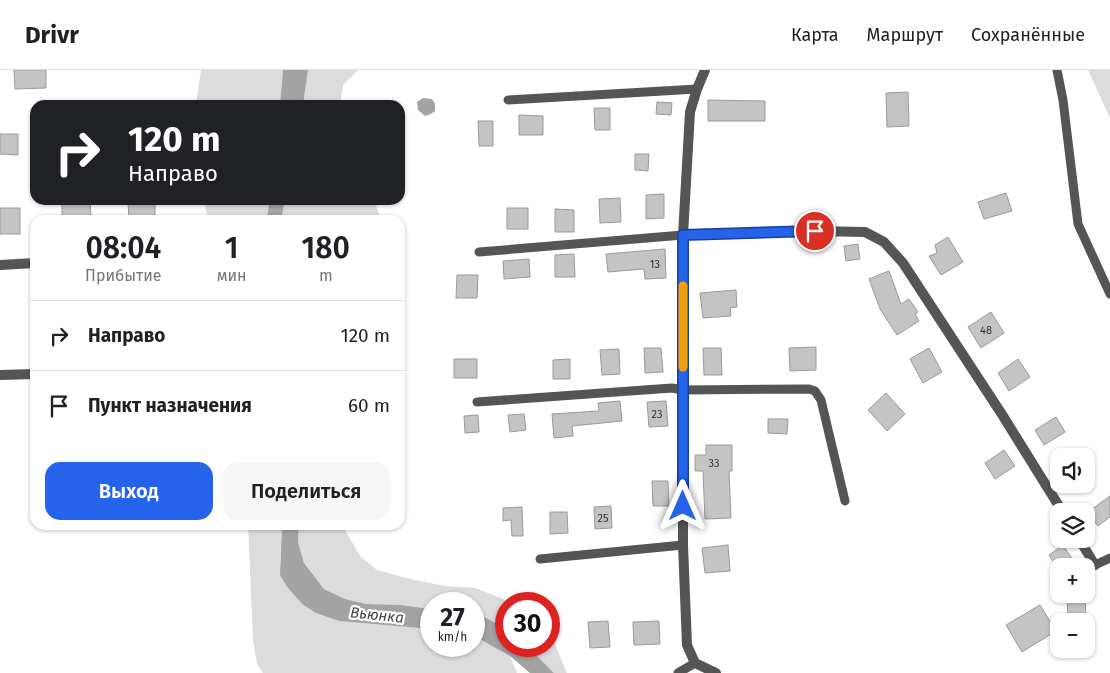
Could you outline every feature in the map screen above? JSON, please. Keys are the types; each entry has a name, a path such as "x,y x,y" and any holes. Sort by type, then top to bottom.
{"street":[{"path":"705,70 690,112 683,235 683,545 687,645 695,663 716,673"},
{"path":"683,235 815,231 865,232 884,242 903,263 1003,416 1057,503"},
{"path":"0,265 30,264"},
{"path":"0,375 30,374"}],"lane":[{"path":"1057,70 1063,100 1078,224 1110,294"},
{"path":"508,100 697,89"},
{"path":"480,252 683,235"},
{"path":"477,402 672,388 683,390 809,389 815,391 821,400 845,501"},
{"path":"540,559 683,545"},
{"path":"1095,565 1110,558"},
{"path":"678,673 695,663"}],"shaded area":[{"path":"201,70 283,70 280,100 197,100"},
{"path":"308,70 358,70 343,85 341,100 304,100"},
{"path":"1088,70 1110,70 1110,118"},
{"path":"204,205 269,205 267,215 208,215"},
{"path":"284,205 376,205 379,215 282,215"},
{"path":"248,530 282,530 280,564 288,588 302,604 316,613 339,621 420,628 420,657 485,657 485,642 495,648 495,657 510,657 517,673 263,673 257,664 253,640"},
{"path":"299,530 345,530 360,556 377,570 445,586 475,588 495,596 495,623 485,617 485,592 420,592 420,608 366,604 345,599 324,589 304,563 298,542"},
{"path":"560,656 567,673 554,673 538,657"}],"water":[{"path":"283,70 308,70 304,100 280,100"},
{"path":"423,98 432,99 435,104 435,111 425,116 418,110 417,102"},
{"path":"269,205 284,205 282,215 267,215"},
{"name":"Вьюнка","path":"282,530 299,530 298,542 304,563 324,589 345,599 366,604 420,608 420,628 339,621 316,613 302,604 280,575"},
{"path":"485,617 495,623 495,648 485,642"},
{"path":"511,657 538,657 554,673 530,673"}],"building":[{"path":"14,70 46,70 46,88 15,89"},
{"path":"908,92 909,126 887,127 886,93"},
{"path":"708,100 765,101 765,121 708,121"},
{"path":"657,102 672,103 671,115 656,114"},
{"path":"594,108 610,108 610,130 595,130"},
{"path":"519,115 543,116 543,135 519,135"},
{"path":"478,121 493,121 493,146 479,146"},
{"path":"0,134 18,134 18,155 0,154"},
{"path":"635,154 649,154 648,171 635,170"},
{"path":"1006,193 1012,211 984,219 978,202"},
{"path":"664,194 664,218 646,219 646,195"},
{"path":"620,198 621,222 600,223 599,199"},
{"path":"62,205 90,205 91,215 62,215"},
{"path":"128,205 155,205 155,215 129,215"},
{"path":"0,208 20,208 20,234 0,234"},
{"path":"507,208 528,208 528,229 507,229"},
{"path":"555,209 574,210 574,232 555,232"},
{"path":"948,237 963,262 941,275 929,256 937,253 935,245"},
{"path":"858,244 860,259 846,261 844,246"},
{"path":"665,249 666,278 645,279 644,269 608,272 606,254"},
{"path":"574,254 575,277 555,277 555,255"},
{"path":"529,259 530,277 504,279 503,261"},
{"path":"889,271 901,304 909,299 918,312 915,314 919,321 897,335 880,309 869,279"},
{"path":"457,275 478,275 477,298 456,298"},
{"path":"736,290 737,307 730,308 731,316 703,318 700,293"},
{"path":"991,312 1004,333 981,348 968,327"},
{"path":"816,347 816,370 790,371 789,348"},
{"path":"644,348 661,348 663,372 645,373"},
{"path":"703,348 721,348 722,375 704,375"},
{"path":"929,348 942,372 923,383 910,359"},
{"path":"619,349 620,374 602,375 600,350"},
{"path":"454,359 477,359 477,378 454,378"},
{"path":"570,359 570,379 553,379 553,360"},
{"path":"1018,359 1030,377 1009,391 998,373"},
{"path":"886,393 905,414 887,431 868,410"},
{"path":"620,401 622,421 572,426 573,436 554,438 552,414 599,411 598,403"},
{"path":"666,401 668,426 649,427 647,402"},
{"path":"524,414 526,430 510,432 508,415"},
{"path":"478,415 479,432 465,433 464,416"},
{"path":"1056,417 1065,432 1044,445 1035,430"},
{"path":"768,419 788,419 787,434 768,433"},
{"path":"706,445 732,445 732,471 729,471 731,518 705,519 703,471 695,471 695,455 706,455"},
{"path":"1004,450 1015,466 995,479 985,463"},
{"path":"652,481 668,481 669,506 653,506"},
{"path":"1110,496 1110,517 1098,526 1095,522 1095,507"},
{"path":"611,506 612,528 595,529 594,507"},
{"path":"522,507 523,536 512,536 511,520 503,521 503,508"},
{"path":"550,512 567,512 568,533 550,534"},
{"path":"728,545 730,571 705,573 702,548"},
{"path":"1059,548 1065,548 1072,558 1051,558 1049,555"},
{"path":"1067,603 1085,603 1086,613 1068,613"},
{"path":"1040,605 1050,621 1050,635 1022,652 1006,625"},
{"path":"608,621 610,647 590,648 588,622"},
{"path":"659,621 660,644 634,645 633,622"}],"slow traffic":[{"path":"683,286 683,367"}],"route":[{"path":"683,506 683,235 815,231"}]}
